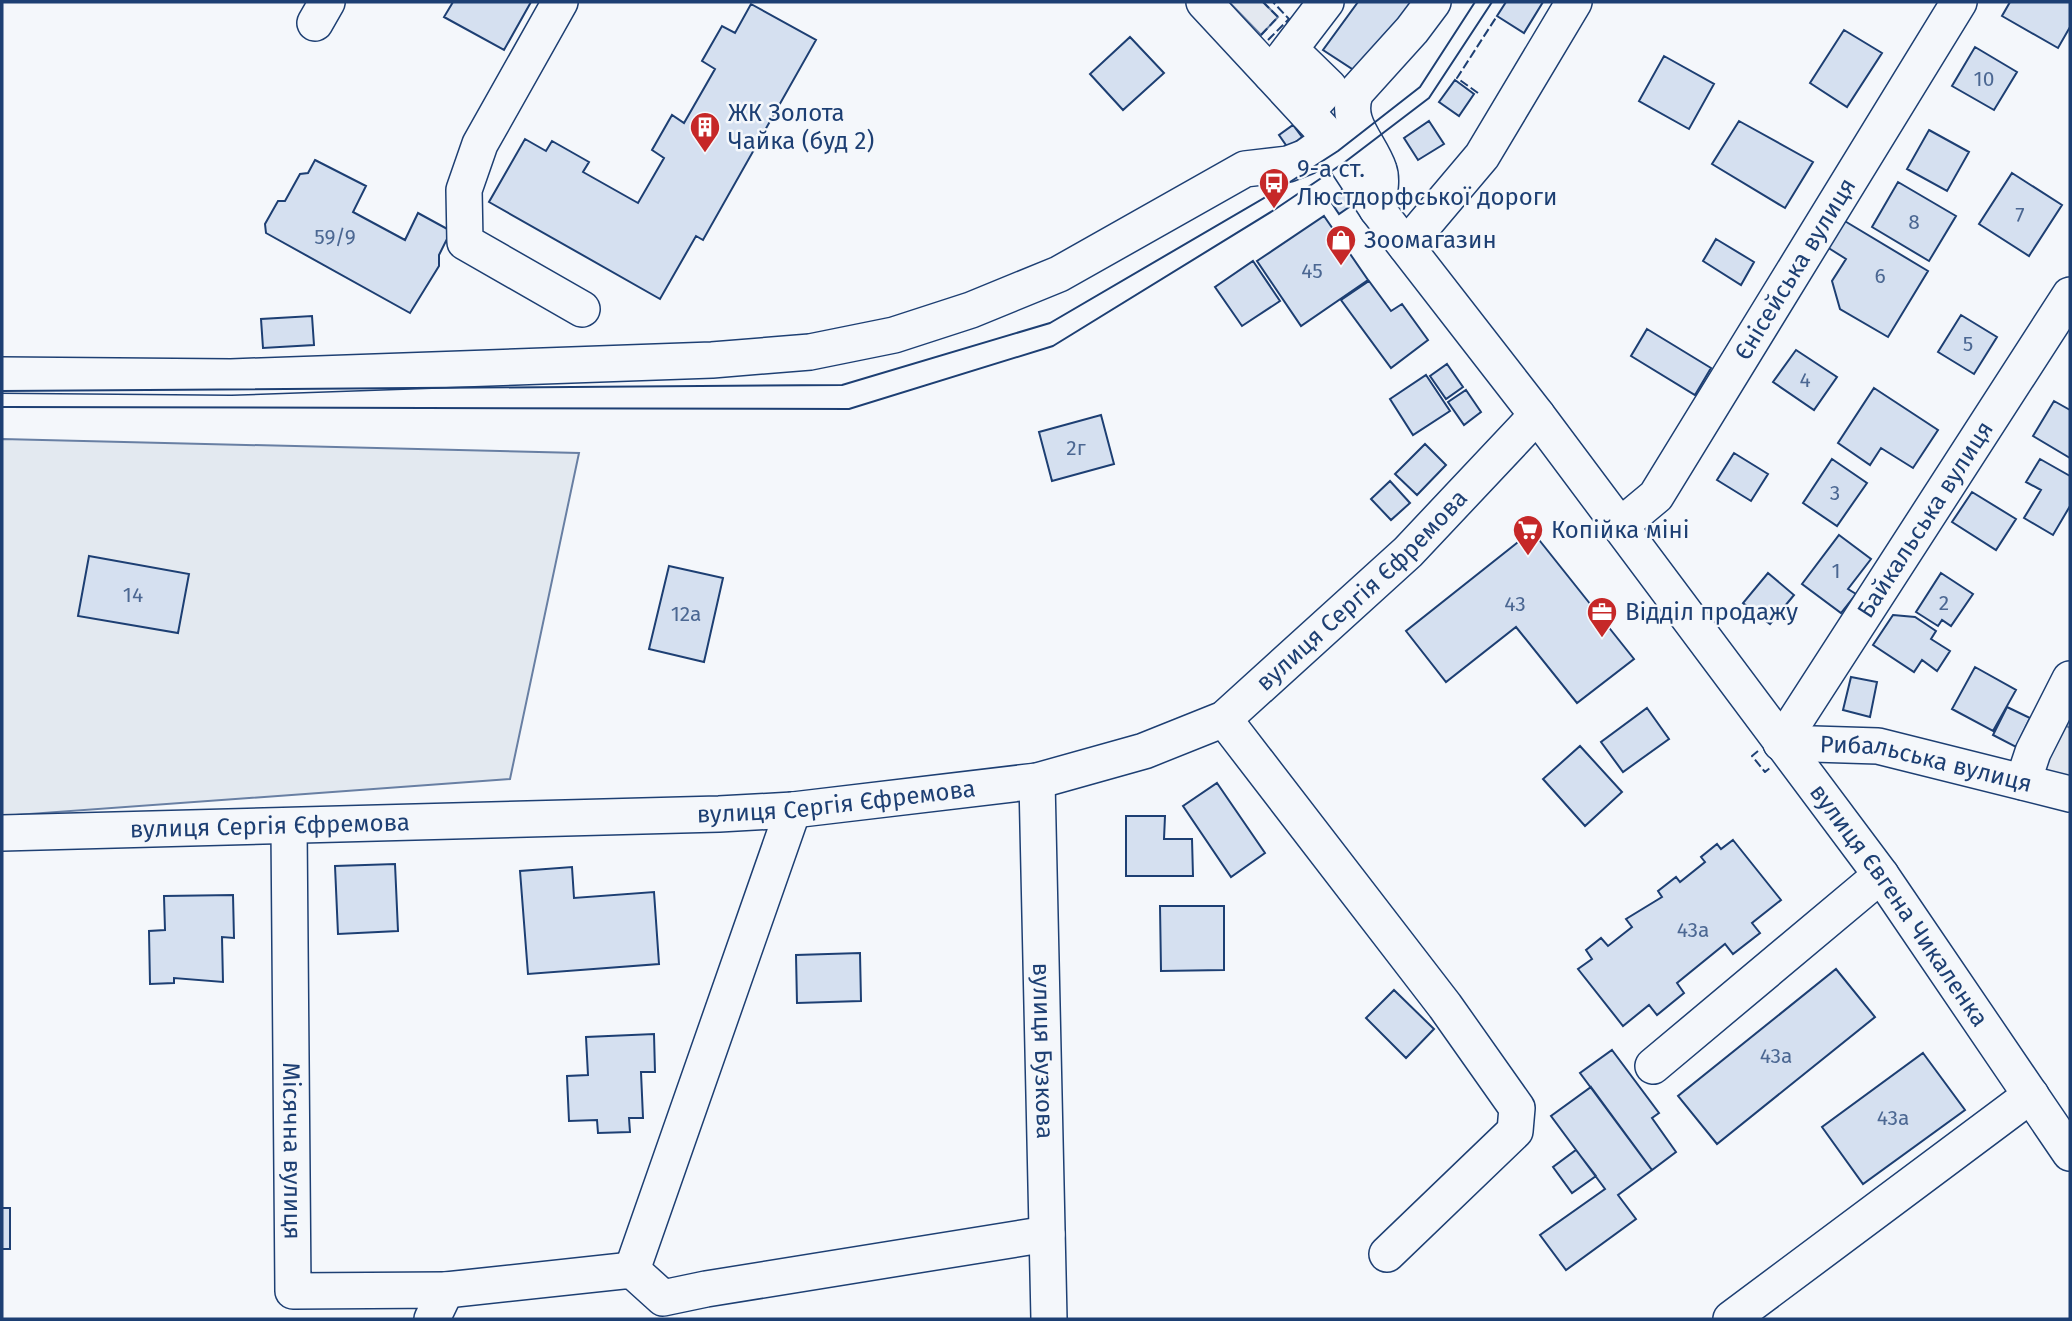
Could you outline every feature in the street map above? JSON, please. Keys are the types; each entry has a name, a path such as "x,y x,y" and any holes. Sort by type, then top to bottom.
{"street":[{"path":"560,2 480,144 464,190 465,242 582,309"},
{"name":"вулиця Євгена Чикаленка","path":"1204,2 1281,63 1306,112 1331,139 1377,209 1537,415 1881,875 2070,1153"},
{"path":"1281,63 1326,2"},
{"path":"1377,209 1380,173 1352,117 1351,103 1356,92 1412,30 1433,2"},
{"path":"1406,246 1482,156 1574,2"},
{"name":"Єнісейська вулиця","path":"1620,526 1656,496 1959,2"},
{"path":"2,375 245,376 712,360 810,352 894,335 984,305 1059,274 1245,169 1288,164 1306,157 1331,139"},
{"name":"Байкальська вулиця","path":"1782,743 2070,295"},
{"name":"вулиця Сергія Єфремова","path":"2,833 289,827 793,810 1037,781 1144,751 1224,719 1408,552 1537,415"},
{"path":"2023,782 2033,752 2070,679"},
{"path":"1224,719 1446,1006 1517,1108 1515,1130 1387,1254"},
{"name":"Рибальська вулиця","path":"1782,743 1878,746 2070,794"},
{"name":"вулиця Бузкова","path":"1037,781 1049,1319"},
{"path":"632,1270 793,810"},
{"name":"Місячна вулиця","path":"289,827 293,1290 439,1305"},
{"path":"1653,1066 1881,875"},
{"path":"1731,1319 2031,1095"},
{"path":"632,1270 663,1298 706,1304 1047,1234"},
{"path":"439,1305 632,1270"}],"shaded area":[{"path":"1229,2 1263,2 1278,17 1261,35"},
{"path":"2,439 579,453 510,779 2,816"},
{"path":"2061,723 2070,728 2070,779 2038,769"}],"building":[{"path":"453,2 531,2 504,50 444,17"},
{"path":"1358,2 1412,2 1363,76 1323,50"},
{"path":"1506,2 1543,2 1524,33 1497,16"},
{"path":"2010,2 2070,2 2070,27 2058,48 2002,16"},
{"name":"ЖК Золота Чайка (буд 2)","path":"751,4 816,40 703,240 696,236 660,299 489,202 525,139 546,151 552,141 589,162 583,172 638,203 664,158 652,150 672,115 684,123 715,69 702,61 722,26 735,33"},
{"path":"1844,30 1882,53 1847,107 1810,83"},
{"path":"1130,37 1164,73 1123,110 1090,74"},
{"path":"1975,47 2017,72 1994,110 1952,86"},
{"path":"1664,56 1714,84 1689,129 1639,101"},
{"path":"1455,80 1474,94 1459,116 1439,102"},
{"path":"1429,121 1444,144 1418,160 1404,138"},
{"path":"1739,121 1813,162 1785,208 1712,164"},
{"path":"1293,125 1302,137 1288,148 1279,135"},
{"path":"1929,130 1969,152 1947,191 1907,169"},
{"path":"315,160 366,186 353,212 405,240 418,213 451,231 439,255 439,266 410,313 266,233 265,224 278,201 285,201 300,174 308,173"},
{"path":"2012,173 2062,205 2029,256 1979,224"},
{"path":"1898,182 1956,216 1929,261 1872,227"},
{"path":"1345,188 1355,203 1339,214 1329,199"},
{"path":"1324,216 1368,280 1301,326 1257,261"},
{"path":"1843,220 1928,271 1888,337 1840,309 1832,281 1846,259 1827,247"},
{"path":"1716,239 1754,262 1741,285 1703,261"},
{"path":"1253,261 1280,301 1242,326 1215,287"},
{"path":"1369,281 1391,311 1402,304 1428,340 1391,368 1341,300"},
{"path":"1961,315 1997,337 1974,374 1938,352"},
{"path":"312,316 314,345 263,348 261,319"},
{"path":"1647,329 1711,368 1695,395 1631,356"},
{"path":"1796,350 1837,377 1814,410 1773,382"},
{"path":"1447,364 1463,387 1446,399 1430,376"},
{"path":"1426,375 1450,411 1413,435 1390,399"},
{"path":"1874,388 1938,430 1913,468 1881,448 1870,465 1838,443"},
{"path":"1466,390 1481,412 1464,425 1448,402"},
{"path":"2054,401 2070,410 2070,458 2033,436"},
{"path":"1101,415 1114,464 1052,481 1039,432"},
{"path":"1425,444 1446,465 1417,495 1395,474"},
{"path":"1734,453 1768,474 1751,501 1717,480"},
{"path":"1832,459 1867,483 1837,526 1803,503"},
{"path":"2040,459 2070,476 2070,506 2053,535 2024,518 2041,490 2026,482"},
{"path":"1390,481 1410,503 1391,520 1371,499"},
{"path":"1972,492 2016,519 1996,550 1952,522"},
{"path":"1532,531 1634,659 1577,703 1516,627 1446,682 1406,631"},
{"path":"1839,535 1871,559 1848,589 1856,594 1841,613 1802,584"},
{"path":"89,556 189,574 178,633 78,616"},
{"path":"669,566 723,578 704,662 649,649"},
{"path":"1768,573 1794,595 1770,624 1743,603"},
{"path":"1941,573 1973,594 1951,626 1942,620 1938,626 1916,612"},
{"path":"1893,615 1915,617 1936,631 1931,639 1950,651 1937,671 1922,660 1914,672 1873,645"},
{"path":"1975,667 2016,690 1993,731 1952,709"},
{"path":"1851,677 1877,682 1870,717 1843,710"},
{"path":"2007,707 2030,718 2016,747 1993,735"},
{"path":"1647,708 1669,739 1623,772 1601,742"},
{"path":"1580,746 1622,792 1585,826 1543,779"},
{"path":"1217,783 1265,853 1231,877 1183,806"},
{"path":"1126,816 1165,816 1164,839 1192,839 1193,876 1126,876"},
{"path":"1733,840 1781,900 1752,923 1760,933 1733,954 1725,944 1677,983 1684,993 1657,1015 1649,1005 1623,1026 1578,969 1592,959 1586,950 1601,938 1608,946 1632,927 1626,919 1662,897 1658,891 1676,877 1680,882 1705,862 1701,857 1717,844 1721,849"},
{"path":"395,864 398,931 338,934 335,866"},
{"path":"572,867 574,898 654,892 659,964 528,974 520,871"},
{"path":"233,895 234,938 222,937 223,982 174,978 174,983 150,984 149,931 165,930 164,896"},
{"path":"1160,906 1224,906 1224,970 1161,971"},
{"path":"860,953 861,1001 797,1003 796,955"},
{"path":"1836,969 1875,1017 1717,1144 1678,1096"},
{"path":"1394,990 1434,1029 1406,1058 1366,1018"},
{"path":"654,1034 655,1072 641,1072 643,1118 629,1118 630,1132 598,1133 597,1120 569,1121 567,1076 588,1075 586,1037"},
{"path":"1612,1050 1659,1113 1652,1118 1676,1152 1652,1170 1580,1073"},
{"path":"1923,1053 1965,1110 1863,1184 1822,1127"},
{"path":"1591,1087 1652,1170 1618,1195 1636,1219 1566,1270 1540,1235 1605,1189 1551,1116"},
{"path":"1576,1150 1596,1176 1572,1193 1553,1167"},
{"path":"2,1208 10,1208 10,1249 2,1249"}],"tram line":[{"path":"2,391 842,385 1050,323 1276,191 1338,151 1420,87 1475,2"},
{"path":"2,407 849,409 1053,346 1274,210 1345,162 1429,98 1492,2"}],"fence":[{"path":"1261,35 1278,17 1263,2"},
{"path":"1268,40 1289,19 1273,2"},
{"path":"1478,93 1457,78 1497,16"},
{"path":"1758,751 1752,756 1765,772 1771,767"}],"place":[{"name":"ЖК Золота Чайка (буд 2)","path":"705,154"},
{"name":"9-а ст. Люстдорфської дороги","path":"1274,210"},
{"name":"Зоомагазин","path":"1341,267"},
{"name":"Копійка міні","path":"1528,557"},
{"name":"Відділ продажу","path":"1602,639"}]}
